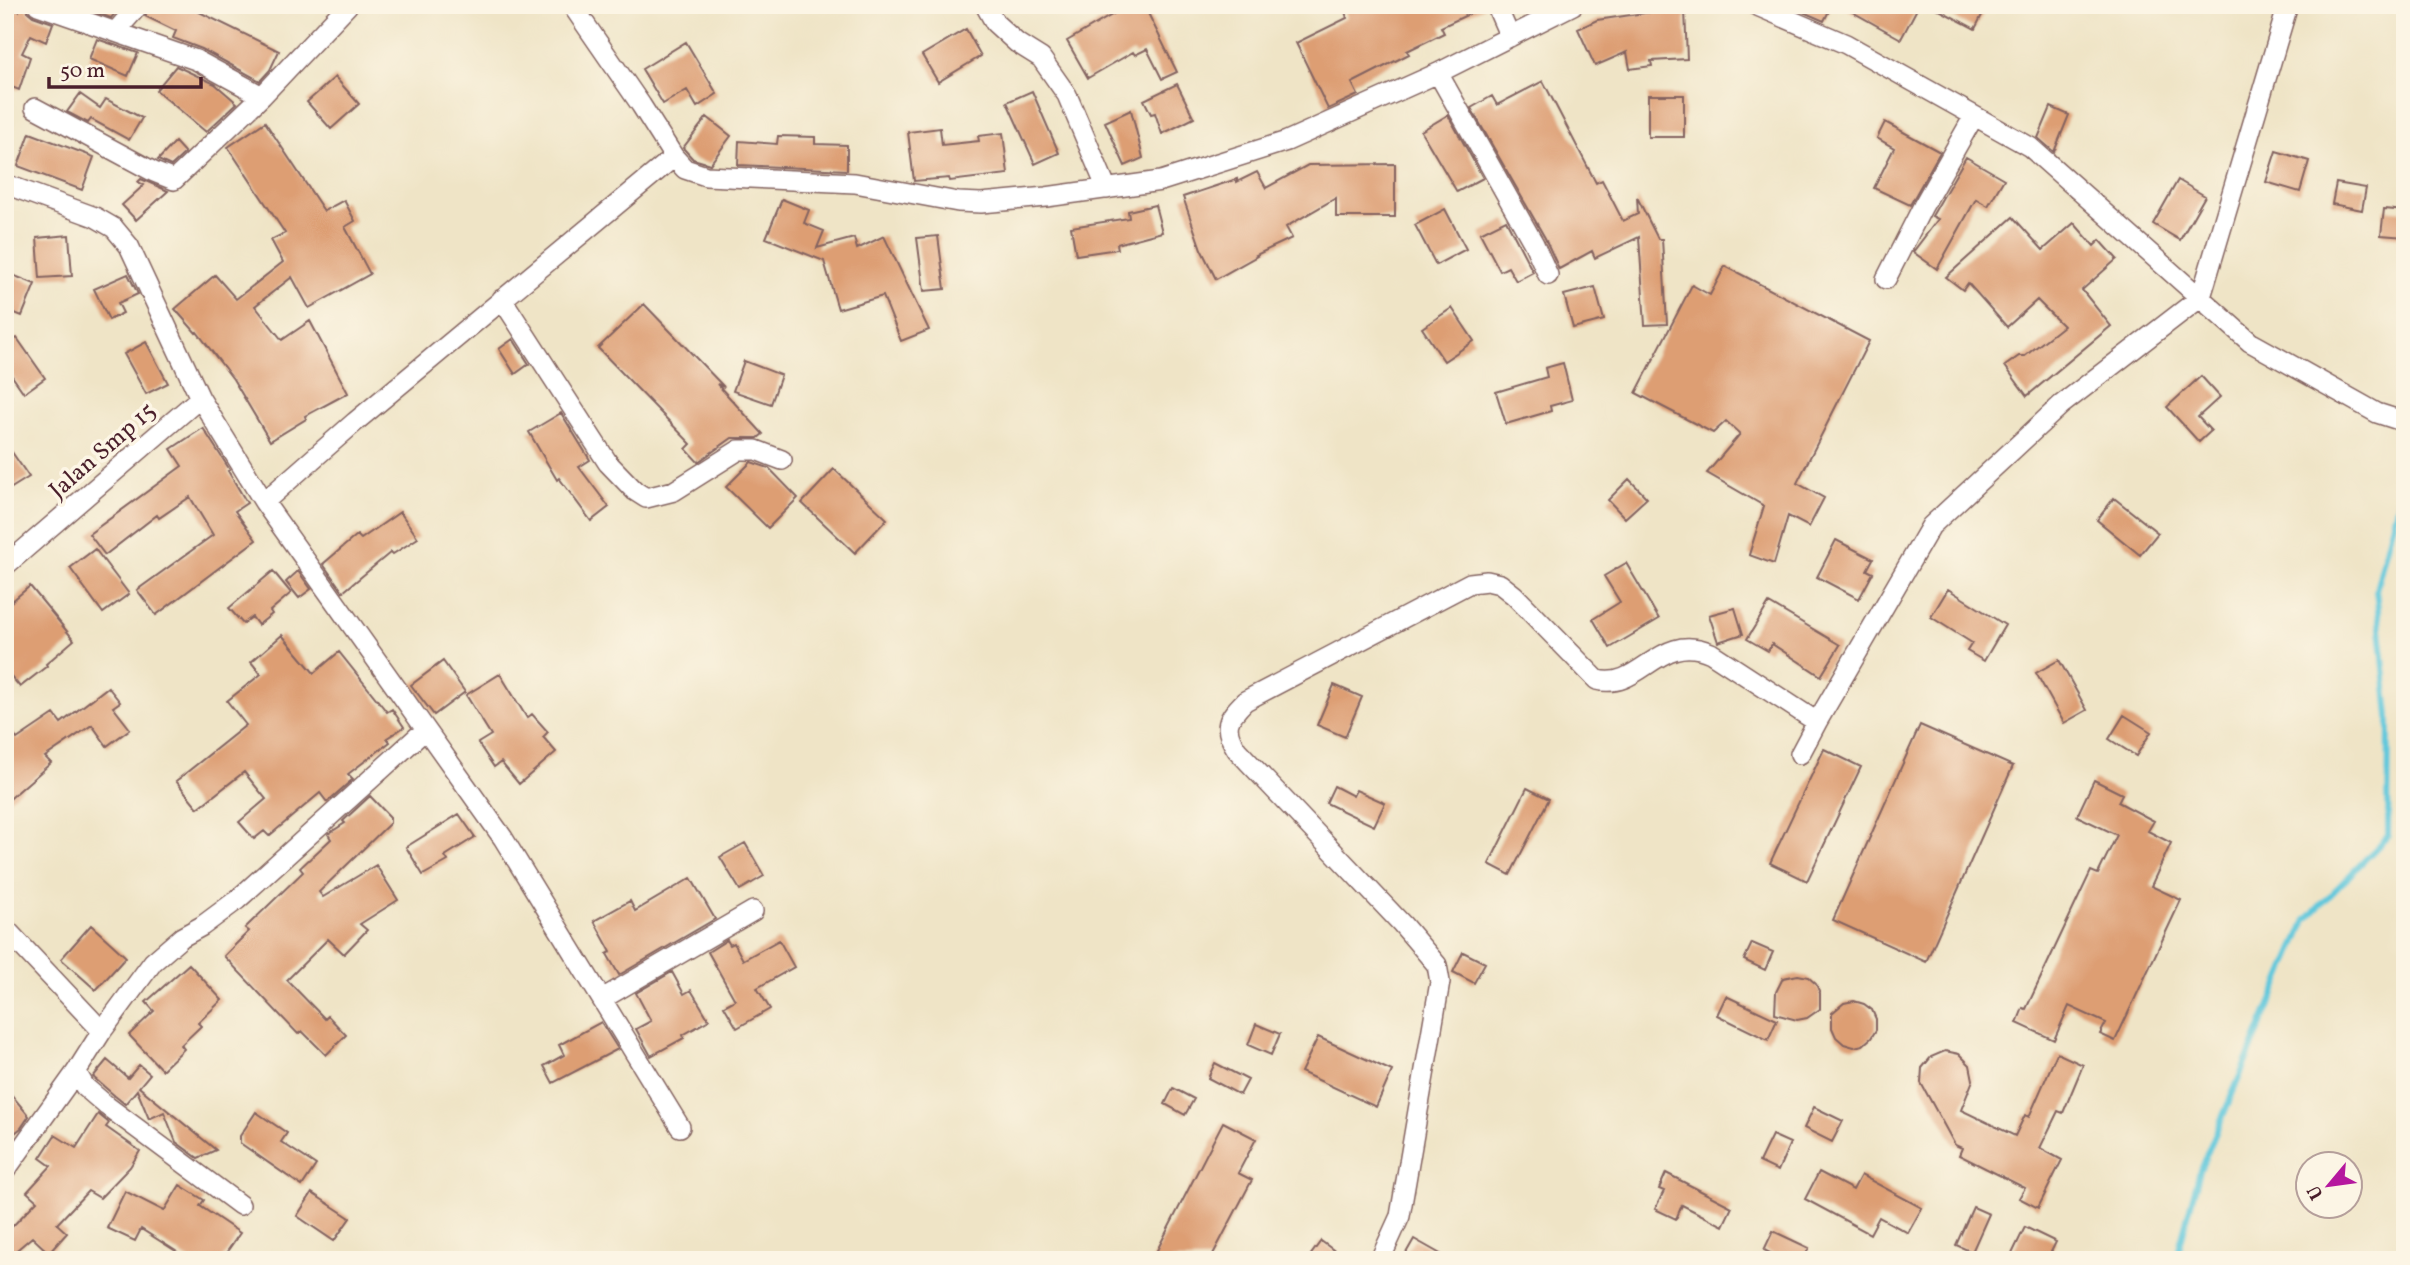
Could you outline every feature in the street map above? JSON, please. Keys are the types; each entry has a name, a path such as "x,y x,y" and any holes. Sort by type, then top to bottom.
{"street":[{"path":"38,5 196,60 262,96"},
{"path":"117,31 139,5"},
{"path":"36,108 154,172 174,180 262,96 348,5"},
{"path":"572,5 674,157 685,169 706,176 855,183 958,202 1010,202 1161,181 1287,141 1438,73 1573,5"},
{"path":"985,5 995,23 1009,37 1041,58 1067,95 1107,189"},
{"path":"1496,5 1510,37"},
{"path":"1755,5 1846,44 2030,148 2250,342 2377,413 2405,422"},
{"path":"1800,754 1931,526 2061,405 2201,297 2288,5"},
{"path":"1438,73 1527,232 1548,275"},
{"path":"1886,279 1923,206 1974,116"},
{"path":"264,502 355,422 674,157"},
{"path":"5,184 95,217 114,228 129,246 200,398 264,502 503,838 681,1127"},
{"path":"502,299 608,463 635,491 646,498 674,491 739,450 756,450 782,460"},
{"name":"Jalan Smp 15","path":"5,566 200,398"},
{"path":"1380,1260 1400,1216 1440,982 1437,965 1402,924 1237,750 1230,738 1228,726 1232,714 1245,701 1432,601 1471,583 1487,581 1500,584 1514,596 1597,680 1620,680 1663,654 1682,646 1697,647 1711,653 1816,722"},
{"path":"5,1171 153,962 182,937 237,900 425,730"},
{"path":"601,999 753,911"},
{"path":"5,928 102,1031"},
{"path":"76,1072 85,1087 107,1107 240,1205"}],"building":[{"path":"21,5 26,5 33,16 53,23 46,42 31,35 22,53 30,57 19,90 7,85 5,88 5,6 19,11"},
{"path":"76,5 122,5 111,18"},
{"path":"151,5 185,5 279,51 270,70 260,81 202,49 173,38 176,31 145,16"},
{"path":"1111,5 1144,5 1177,72 1162,79 1147,49 1135,55 1133,52 1088,78 1067,41 1115,13"},
{"path":"1343,5 1484,7 1441,27 1444,33 1352,83 1358,95 1328,109 1296,43 1347,18"},
{"path":"1787,5 1832,5 1824,21"},
{"path":"1840,5 1919,5 1901,39"},
{"path":"1930,5 1987,5 1975,29"},
{"path":"1685,10 1687,59 1651,61 1652,66 1630,69 1627,52 1595,66 1578,29 1597,20"},
{"path":"966,29 981,56 938,82 922,55"},
{"path":"97,39 138,53 128,76 89,59"},
{"path":"686,42 717,94 697,107 687,90 663,104 642,69"},
{"path":"176,66 215,84 237,103 206,132 156,90"},
{"path":"335,77 359,104 331,129 307,102"},
{"path":"1543,81 1596,183 1602,180 1623,221 1638,214 1637,197 1658,239 1662,239 1667,324 1645,325 1639,237 1595,258 1592,251 1559,269 1545,238 1471,108 1492,96 1497,105"},
{"path":"1177,84 1194,118 1162,134 1155,113 1151,114 1144,100"},
{"path":"1032,91 1059,153 1035,164 1007,102"},
{"path":"80,94 100,108 106,99 142,118 129,140 91,119 88,123 67,112"},
{"path":"1648,95 1684,95 1684,137 1648,137"},
{"path":"2051,107 2069,115 2054,152 2038,138"},
{"path":"1131,110 1143,158 1125,166 1105,122"},
{"path":"1448,115 1483,178 1457,192 1421,131"},
{"path":"707,117 731,136 710,164 693,159 683,148"},
{"path":"265,122 324,211 344,200 355,221 345,227 370,274 309,308 292,277 255,306 282,340 310,321 348,393 305,416 306,419 270,441 233,379 197,332 175,309 215,275 236,299 283,262 271,240 285,233 228,147"},
{"path":"1885,122 1940,152 1910,205 1874,188 1894,148 1877,138"},
{"path":"940,128 942,145 979,141 978,136 1003,133 1008,174 950,181 949,178 914,181 908,132"},
{"path":"30,133 94,157 82,190 18,166"},
{"path":"778,136 815,137 815,144 847,145 847,170 738,165 739,141 777,144"},
{"path":"175,142 185,153 171,166 158,160"},
{"path":"2276,151 2309,161 2300,192 2266,182"},
{"path":"1966,157 2004,179 1988,206 1976,199 1937,269 1913,252 1938,219 1932,216"},
{"path":"1395,164 1395,217 1336,217 1336,198 1286,227 1292,238 1256,255 1216,279 1201,249 1183,197 1237,179 1237,182 1257,172 1266,188 1308,165"},
{"path":"141,179 168,191 136,220 122,205 144,185 138,182"},
{"path":"2178,180 2205,196 2180,240 2153,224"},
{"path":"2336,183 2366,188 2362,210 2332,204"},
{"path":"782,199 809,210 804,223 824,231 817,248 854,238 857,249 884,236 929,330 901,341 883,296 838,309 824,261 766,238"},
{"path":"1155,205 1162,232 1117,244 1118,249 1076,255 1071,227 1129,218 1128,211"},
{"path":"1445,209 1466,249 1436,265 1415,225"},
{"path":"2384,209 2405,211 2405,237 2381,235"},
{"path":"2013,217 2043,250 2074,223 2094,246 2100,240 2117,259 2082,290 2111,326 2027,396 2005,366 2019,356 2025,356 2063,326 2037,300 2007,327 1968,283 1963,290 1946,277"},
{"path":"1506,220 1533,272 1516,281 1508,267 1500,271 1480,233"},
{"path":"69,235 72,276 40,278 37,238"},
{"path":"938,236 945,289 924,291 917,238"},
{"path":"1725,266 1869,341 1797,483 1824,498 1809,527 1788,516 1774,564 1749,555 1764,506 1707,473 1740,434 1726,421 1713,433 1636,393 1692,285 1710,295"},
{"path":"5,272 35,284 22,316 5,309"},
{"path":"128,274 138,294 118,303 123,313 109,320 94,289"},
{"path":"1595,287 1604,320 1573,328 1564,295"},
{"path":"644,304 724,387 717,384 763,434 758,438 732,438 698,462 686,449 691,444 598,348"},
{"path":"1452,308 1474,341 1444,361 1422,328"},
{"path":"17,338 45,378 24,393 5,366 5,346"},
{"path":"513,339 529,364 515,374 499,349"},
{"path":"146,342 168,383 146,394 124,354"},
{"path":"744,361 781,375 771,404 733,391"},
{"path":"1563,363 1572,400 1550,406 1551,411 1506,424 1496,392 1547,377 1545,368"},
{"path":"2201,376 2220,397 2198,417 2211,431 2199,442 2167,407"},
{"path":"561,413 590,460 579,467 609,507 591,521 559,478 557,480 529,432"},
{"path":"203,428 247,503 235,511 256,540 156,615 137,590 213,535 190,497 159,518 157,515 105,555 89,534 182,466 171,449"},
{"path":"5,442 29,477 5,492"},
{"path":"751,462 769,468 798,498 768,528 726,487"},
{"path":"834,469 887,519 855,553 802,503"},
{"path":"1629,479 1647,498 1625,518 1608,500"},
{"path":"2114,498 2158,533 2140,555 2097,520"},
{"path":"400,512 418,538 393,554 391,552 343,592 323,564 357,535 361,539"},
{"path":"1836,540 1873,559 1867,570 1873,573 1859,599 1817,577"},
{"path":"95,549 129,594 103,613 70,568"},
{"path":"1626,563 1659,619 1610,648 1593,619 1620,602 1604,576"},
{"path":"273,571 291,593 258,625 252,617 243,624 229,608"},
{"path":"298,571 311,589 299,598 286,582"},
{"path":"30,586 74,640 20,687 5,669 5,607"},
{"path":"1948,589 2005,625 1984,661 1967,651 1972,643 1931,617"},
{"path":"1769,603 1840,645 1821,676 1772,644 1768,651 1747,639"},
{"path":"1735,608 1743,634 1718,642 1709,615"},
{"path":"282,635 314,673 339,652 387,712 392,709 404,727 387,738 390,742 348,774 353,779 327,802 320,793 269,836 264,831 254,839 239,822 266,799 244,772 198,808 176,781 246,725 227,701 261,674 251,662"},
{"path":"2059,660 2087,710 2064,723 2036,673"},
{"path":"443,661 465,692 434,715 411,685"},
{"path":"500,674 527,718 532,714 548,732 543,737 556,752 519,784 501,762 494,767 478,743 491,735 466,695"},
{"path":"1334,685 1362,697 1345,737 1317,725"},
{"path":"108,687 120,702 113,707 130,729 107,746 92,725 45,757 51,763 5,803 5,725 17,739 54,714 61,723"},
{"path":"2124,715 2151,732 2136,756 2109,739"},
{"path":"1920,725 2013,766 1926,962 1833,920"},
{"path":"1824,749 1861,767 1807,881 1770,863"},
{"path":"2094,780 2122,794 2118,802 2154,821 2148,831 2171,843 2151,886 2181,900 2115,1041 2100,1034 2106,1023 2069,1006 2054,1040 2017,1023 2091,871 2098,874 2117,835 2077,816"},
{"path":"1334,786 1353,796 1356,790 1385,803 1374,826 1326,803"},
{"path":"1527,788 1549,799 1510,875 1489,864"},
{"path":"370,796 390,817 390,823 319,892 323,897 376,865 398,900 360,924 367,930 344,954 328,939 287,980 325,1019 328,1016 346,1035 326,1055 302,1031 298,1034 224,956 249,931 245,928 303,872 300,868 331,839 328,834 345,823 343,821"},
{"path":"459,814 475,837 445,856 448,861 423,875 406,847"},
{"path":"745,843 764,876 740,890 720,857"},
{"path":"691,878 715,919 619,975 607,954 611,952 594,921 630,901 635,911"},
{"path":"91,925 126,957 96,990 61,959"},
{"path":"727,940 730,945 734,943 743,960 779,940 794,967 757,988 770,1009 737,1028 724,1006 735,1000 708,952"},
{"path":"1752,943 1773,952 1765,970 1744,960"},
{"path":"1463,952 1485,963 1474,983 1453,972"},
{"path":"189,964 222,1000 198,1023 201,1026 181,1045 184,1049 162,1070 129,1035 154,1011 146,1002"},
{"path":"672,972 684,994 691,990 709,1020 683,1035 684,1038 651,1056 636,1029 651,1021 636,993"},
{"path":"1798,975 1808,977 1816,984 1820,993 1820,1009 1807,1018 1797,1020 1775,1014 1776,992 1783,978"},
{"path":"1726,996 1777,1020 1768,1040 1717,1015"},
{"path":"1854,1001 1872,1010 1876,1019 1876,1030 1863,1045 1854,1047 1844,1044 1836,1037 1832,1028 1832,1013 1844,1003"},
{"path":"601,1022 618,1049 553,1083 544,1066 564,1055 559,1045"},
{"path":"1256,1024 1280,1034 1271,1055 1248,1045"},
{"path":"1318,1037 1392,1071 1376,1107 1301,1072"},
{"path":"1945,1051 1959,1054 1970,1065 1973,1080 1961,1110 2015,1136 2025,1115 2029,1117 2057,1053 2083,1065 2063,1113 2058,1111 2040,1148 2062,1160 2038,1208 2019,1198 2025,1188 1959,1155 1962,1148 1955,1145 1921,1083 1922,1068 1931,1057"},
{"path":"107,1060 128,1078 139,1065 150,1074 139,1087 216,1150 198,1158 176,1142 164,1112 149,1119 137,1090 125,1104 115,1096 93,1077"},
{"path":"1215,1063 1248,1080 1240,1095 1208,1078"},
{"path":"5,1087 29,1116 21,1128 5,1141"},
{"path":"1173,1088 1194,1099 1185,1115 1165,1104"},
{"path":"1814,1107 1843,1121 1832,1142 1804,1128"},
{"path":"256,1112 287,1133 281,1142 316,1165 302,1186 240,1143 240,1136"},
{"path":"98,1114 109,1123 106,1127 140,1151 130,1167 100,1198 88,1191 57,1224 67,1233 49,1253 32,1237 5,1260 5,1234 37,1201 27,1192 51,1166 40,1158 55,1135 76,1148"},
{"path":"1223,1122 1256,1139 1238,1173 1252,1180 1210,1260 1152,1260"},
{"path":"1772,1135 1790,1143 1778,1171 1759,1162"},
{"path":"1819,1172 1853,1190 1861,1175 1922,1208 1908,1233 1879,1217 1870,1234 1805,1199"},
{"path":"1666,1173 1732,1207 1723,1226 1682,1205 1676,1219 1655,1209 1664,1191 1659,1189"},
{"path":"180,1185 204,1200 200,1206 240,1233 221,1260 190,1260 141,1229 135,1241 107,1228 125,1191 164,1211"},
{"path":"312,1193 350,1218 334,1241 297,1216"},
{"path":"1973,1207 1989,1214 1972,1252 1956,1245"},
{"path":"2025,1227 2056,1242 2047,1260 2009,1260"},
{"path":"1773,1231 1809,1248 1803,1260 1784,1260 1764,1250"},
{"path":"1414,1239 1451,1260 1402,1260"},
{"path":"1321,1241 1347,1260 1307,1260"}],"waterway":[{"path":"2176,1260 2200,1170 2306,920 2388,836 2389,716 2376,590 2405,475"}]}
